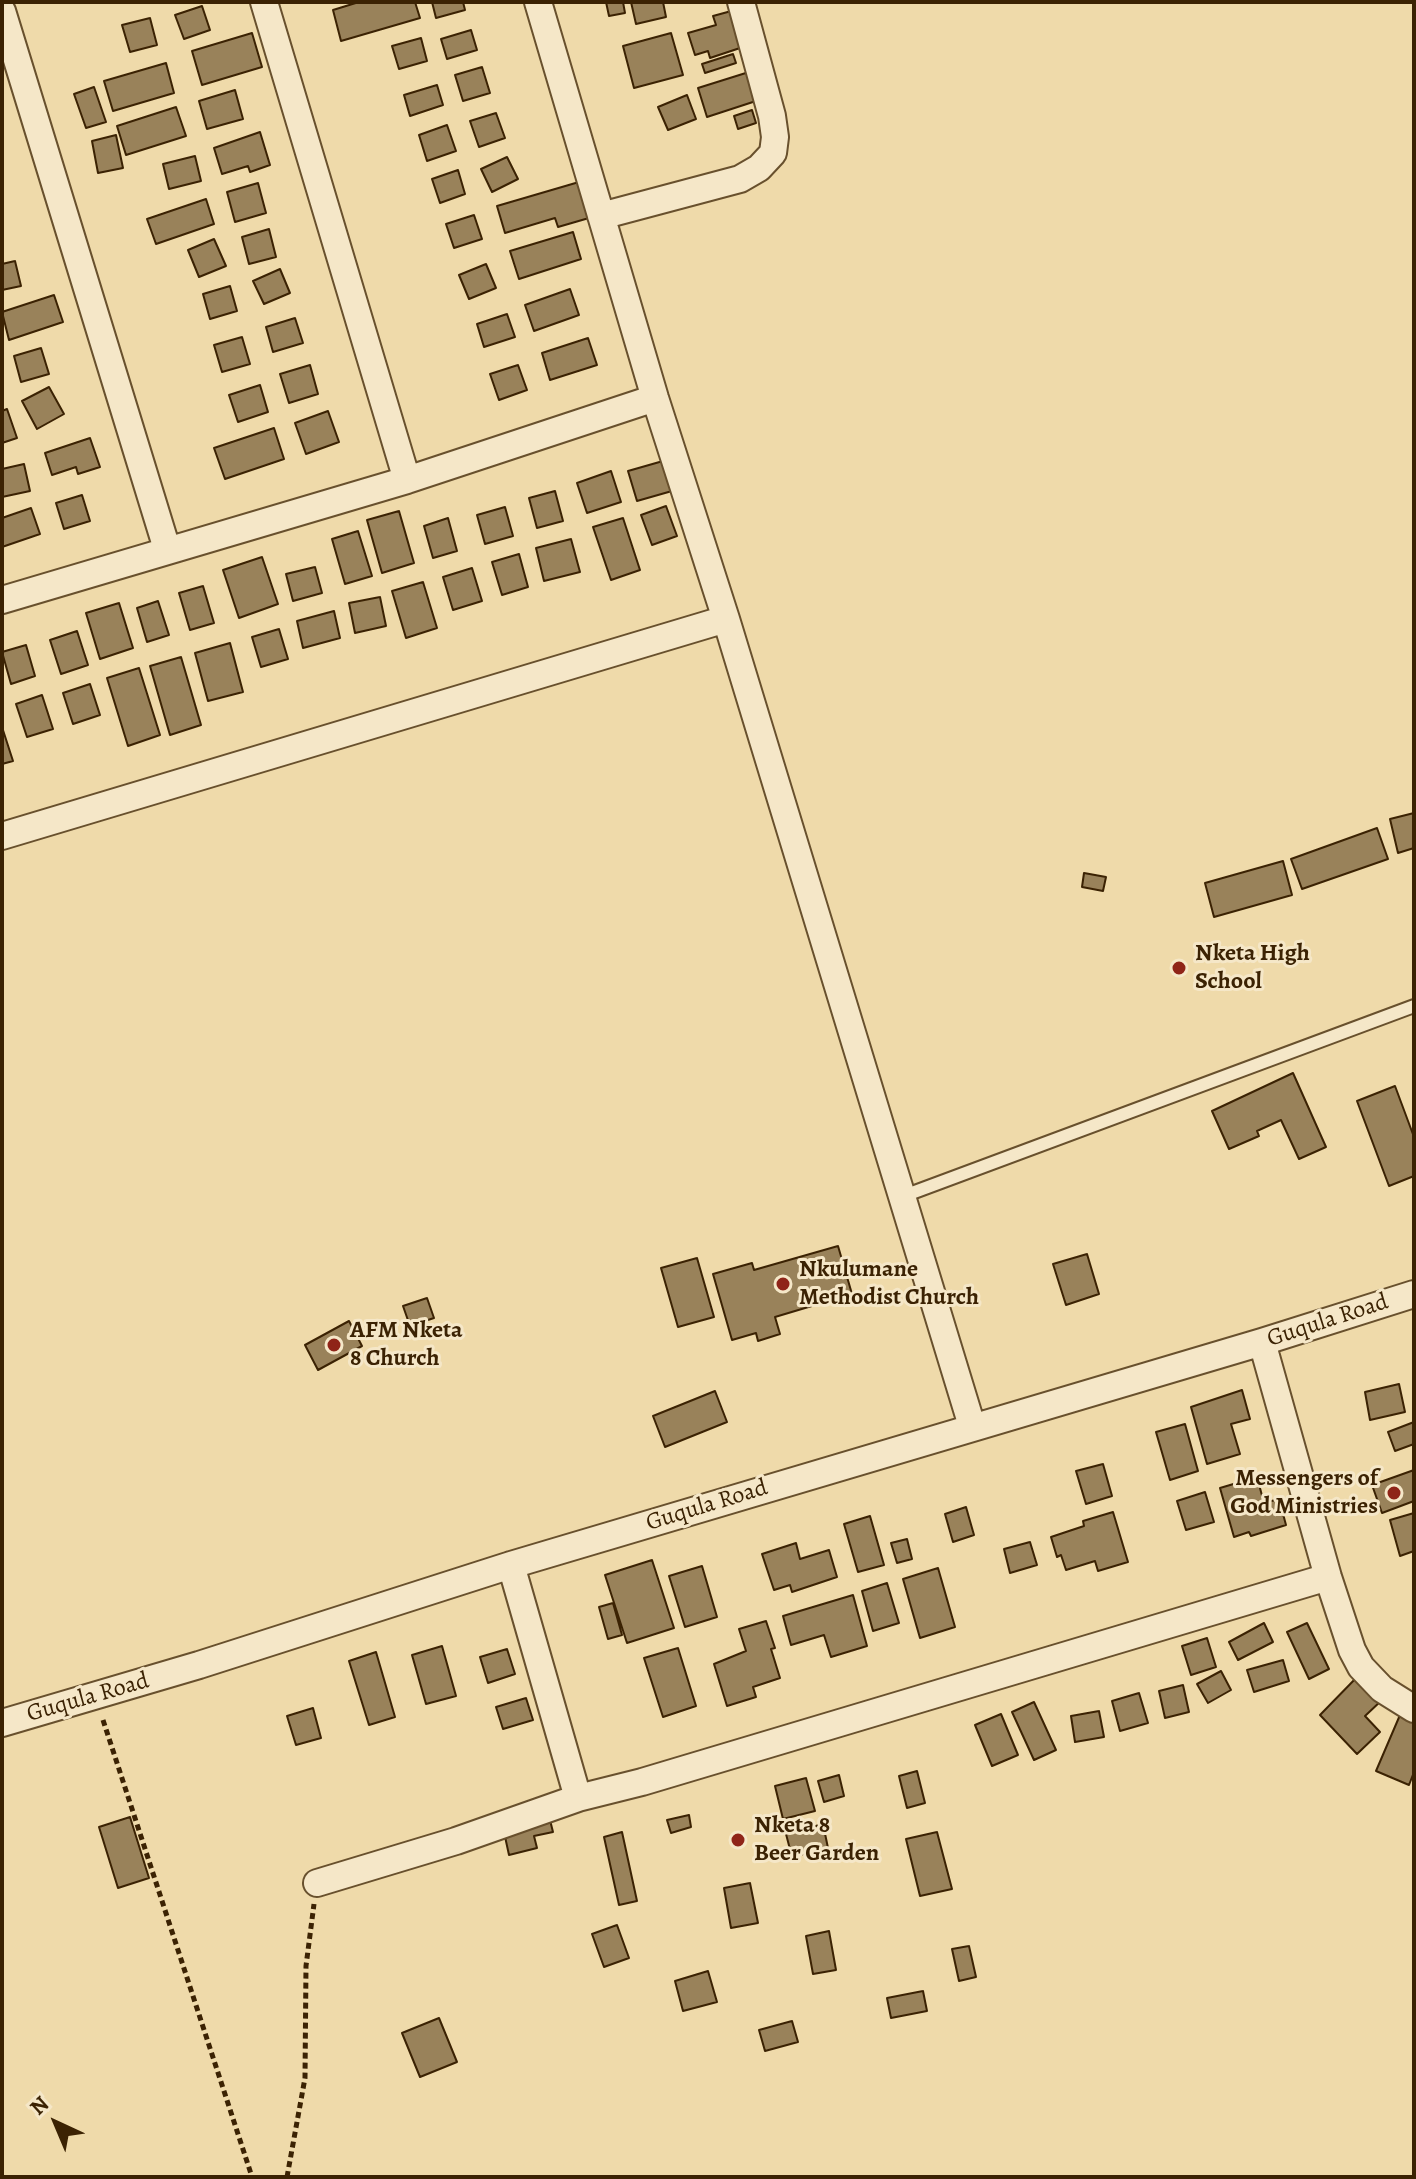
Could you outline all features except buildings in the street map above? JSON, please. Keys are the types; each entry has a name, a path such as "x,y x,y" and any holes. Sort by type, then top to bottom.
{"street":[{"path":"264,2 407,480"},
{"path":"538,2 655,398 726,619 972,1426"},
{"path":"601,216 740,179 759,168 773,153 775,137 772,116 741,2"},
{"path":"2,11 167,549"},
{"path":"2,600 407,480 655,398"},
{"path":"2,836 726,619"},
{"name":"Guqula Road","path":"2,1723 199,1665 511,1565 1414,1294"},
{"path":"1262,1342 1328,1577 1352,1650 1361,1667 1382,1689 1414,1709"},
{"path":"511,1565 578,1798"},
{"path":"317,1883 456,1841 578,1798 642,1782 1328,1577"}],"lane":[{"path":"901,1197 1414,1006"}],"path":[{"path":"95,1696 252,2177"},
{"path":"287,2177 305,2078 306,1966 317,1883"}],"place":[{"name":"Nketa High School","path":"1179,968"},
{"name":"Nkulumane Methodist Church","path":"783,1284"},
{"name":"AFM Nketa 8 Church","path":"334,1345"},
{"name":"Messengers of God Ministries","path":"1394,1493"},
{"name":"Nketa 8 Beer Garden","path":"738,1840"}]}
